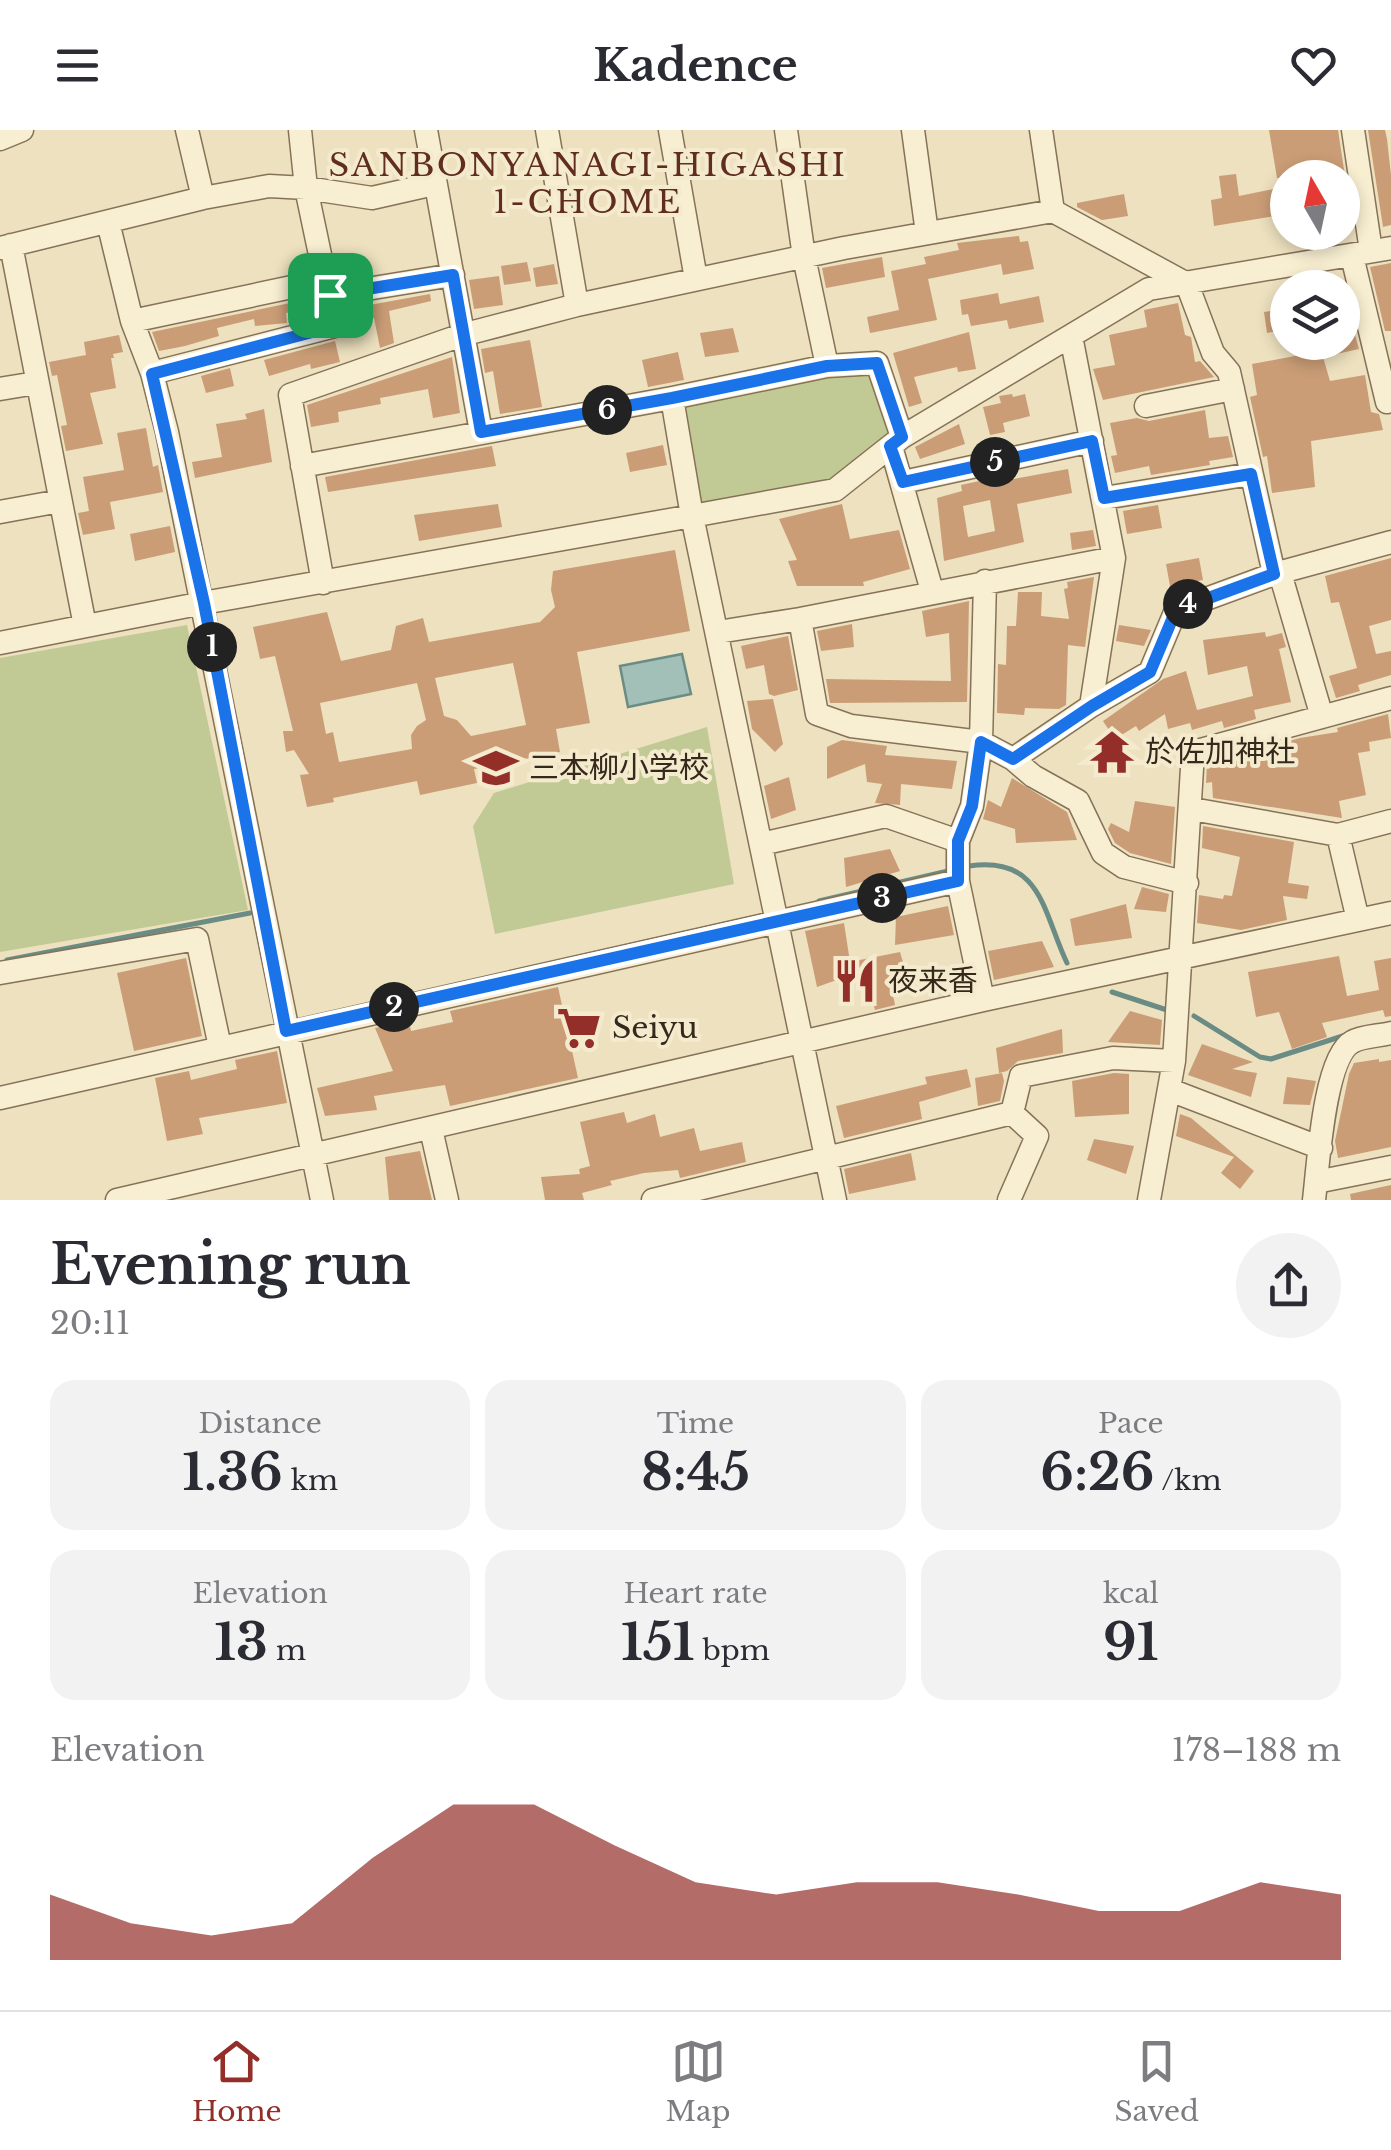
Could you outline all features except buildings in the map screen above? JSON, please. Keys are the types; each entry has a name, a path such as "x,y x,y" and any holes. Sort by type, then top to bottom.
{"street":[{"path":"0,139 22,130"},
{"path":"186,130 203,198"},
{"path":"152,374 335,326 306,188 300,130"},
{"path":"426,130 481,432"},
{"path":"548,130 577,305"},
{"path":"670,130 696,279"},
{"path":"786,130 804,257 827,366"},
{"path":"912,130 926,233"},
{"path":"1041,130 1053,211"},
{"path":"1353,130 1387,402 1391,401"},
{"path":"85,626 5,246 203,198 270,186 372,198 434,184"},
{"path":"323,583 290,394 462,335 577,305 804,257 1053,211 1187,284 1213,353 1229,372 1277,573 1322,717"},
{"path":"108,222 132,321 152,374 204,603 322,1200"},
{"path":"0,644 204,603 835,490 896,442 1149,289 1371,252"},
{"path":"132,321 327,288 453,275"},
{"path":"1071,336 1114,558 1092,706"},
{"path":"302,466 827,366 877,363 932,591"},
{"path":"0,389 36,383"},
{"path":"1146,406 1233,389"},
{"path":"672,398 692,516 835,1200"},
{"path":"903,482 1092,441"},
{"path":"1104,498 1251,474"},
{"path":"0,512 60,501"},
{"path":"1013,759 1150,672 1176,610 1277,573 1391,542"},
{"path":"718,632 1114,558"},
{"path":"982,1000 958,881 958,841 972,806 981,742 985,581"},
{"path":"800,619 817,714 852,726 981,742 1078,801 1103,853 1124,868 1187,883"},
{"path":"1150,1200 1174,1061 1193,752 1391,698"},
{"path":"1192,809 1338,835 1391,821"},
{"path":"762,844 886,816 958,841"},
{"path":"1338,835 1358,920"},
{"path":"0,1098 958,881"},
{"path":"117,1200 982,1000 1391,913"},
{"path":"0,972 197,940 220,1048"},
{"path":"1391,1033 1352,1042 1338,1056 1315,1191 1391,1166"},
{"path":"1012,1113 1021,1076 1112,1058 1174,1061"},
{"path":"1170,1090 1321,1148"},
{"path":"653,1200 1012,1113"},
{"path":"1009,1200 1037,1136 1012,1113"},
{"path":"432,1129 447,1200"}],"green space":[{"path":"872,374 894,432 833,483 700,507 683,406 830,375"},
{"path":"187,625 248,910 0,952 0,658"},
{"path":"707,727 734,884 495,934 473,826 494,793"}],"water":[{"path":"682,654 691,694 628,707 620,666"}],"waterway":[{"path":"969,866 1012,869 1026,879 1045,907 1067,963"},
{"path":"819,901 948,871"},
{"path":"7,960 250,913"},
{"path":"1112,992 1170,1011"},
{"path":"1194,1016 1260,1057 1271,1059 1349,1034"}],"place":[{"name":"於佐加神社","path":"1112,752"},
{"name":"三本柳小学校","path":"496,768"},
{"name":"夜来香","path":"855,981"},
{"name":"Seiyu","path":"579,1028"}],"district":[{"name":"SANBONYANAGI-HIGASHI 1-CHOME","path":"588,184"}],"route":[{"path":"453,275 481,432 827,366 877,363 902,437 890,446 903,482 1092,441 1104,498 1251,474 1274,574 1176,610 1150,672 1013,759 981,742 972,806 958,841 958,881 286,1031 204,603 152,374 335,326 330,295 453,275"}]}
